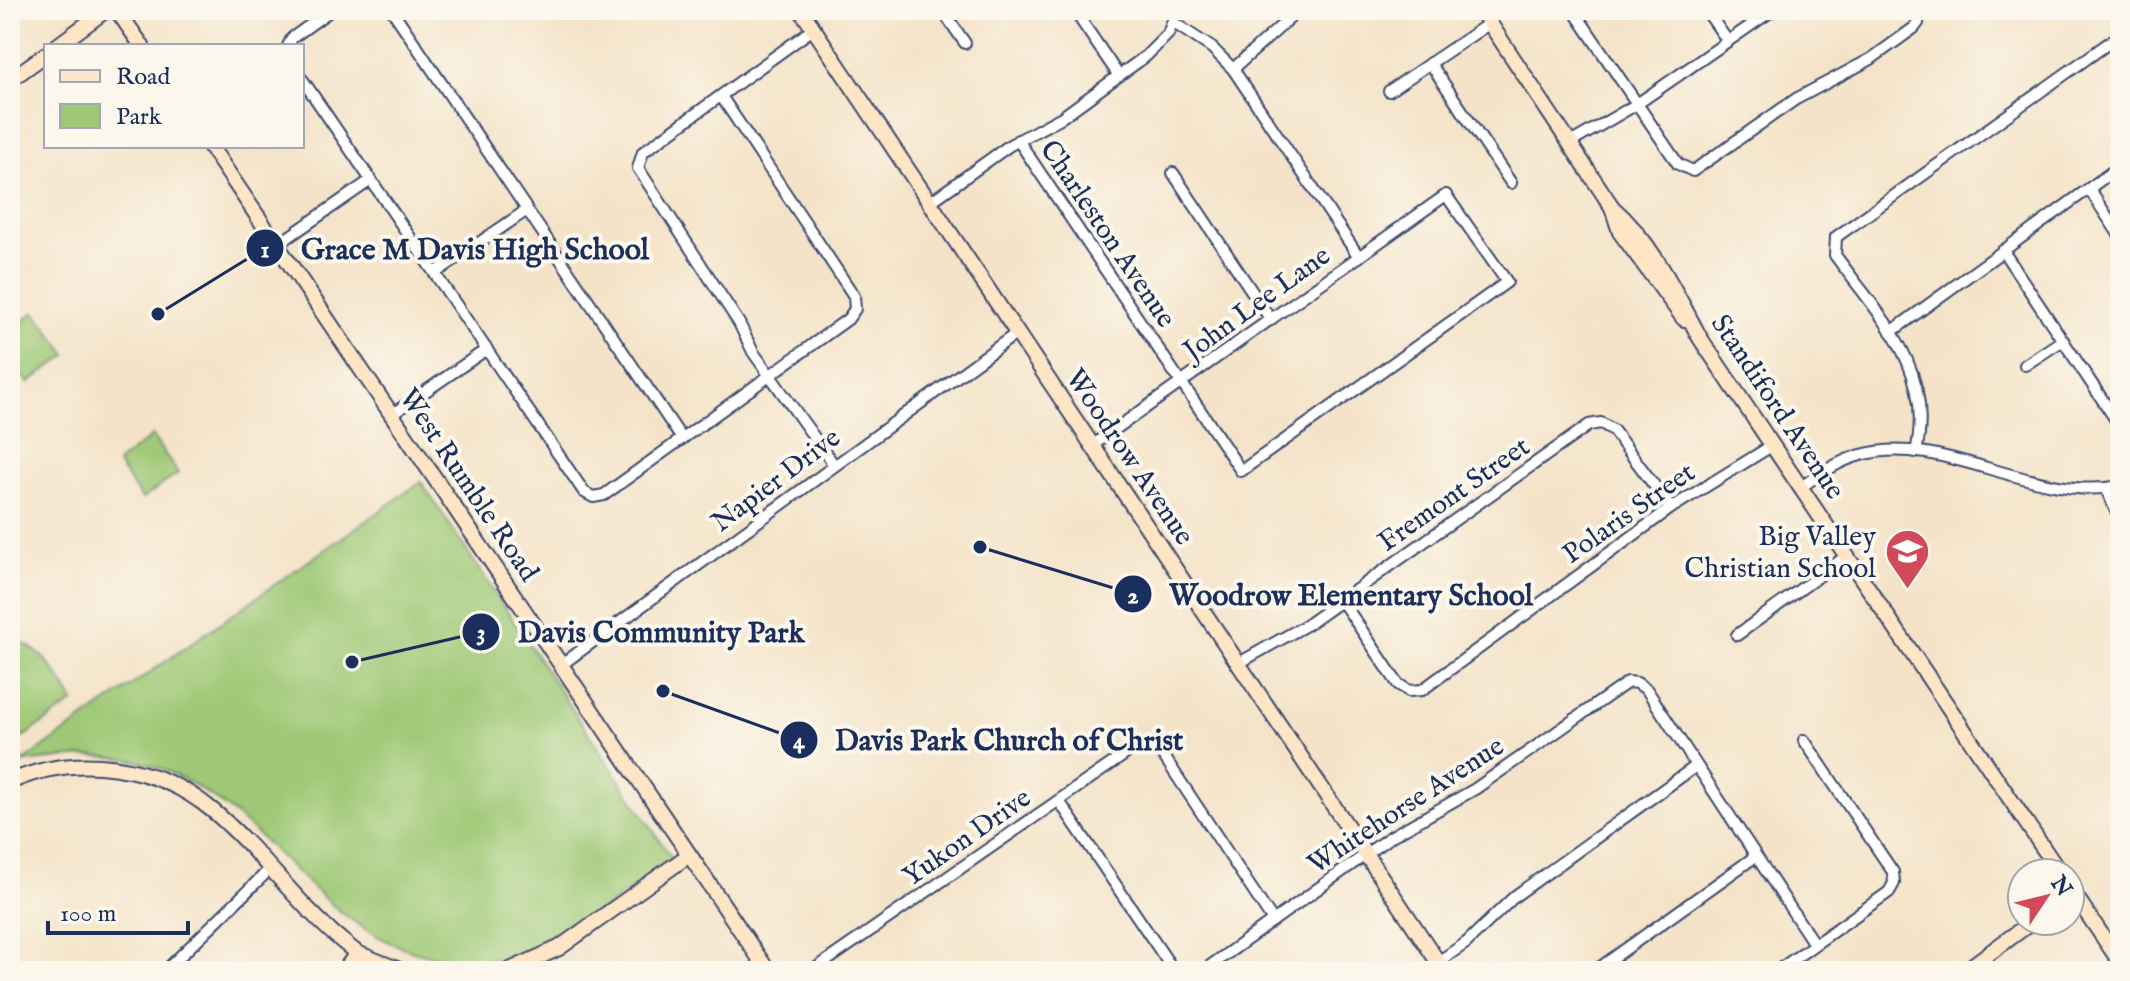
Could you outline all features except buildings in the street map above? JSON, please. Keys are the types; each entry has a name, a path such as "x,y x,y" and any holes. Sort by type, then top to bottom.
{"street":[{"path":"60,44 106,10"},
{"path":"117,10 141,44"},
{"path":"289,44 292,38 331,10"},
{"path":"392,10 682,439"},
{"name":"Woodrow Avenue","path":"801,10 1441,967"},
{"path":"942,10 965,43"},
{"path":"1074,10 1119,76"},
{"path":"929,203 1018,140 1046,127 1119,76 1157,46 1174,23 1177,10"},
{"path":"1233,69 1290,18 1290,10"},
{"path":"1706,10 1727,40"},
{"path":"1570,143 1637,104 1773,10"},
{"path":"1576,14 1678,164 1689,171 1699,170 1806,93 1871,59 1914,28 1920,14"},
{"path":"1389,91 1430,63 1485,16"},
{"name":"Standiford Avenue","path":"1485,16 1612,207 1631,224 1663,271 1700,338 2049,857"},
{"path":"1174,23 1212,48 1233,69 1359,257"},
{"path":"813,29 643,152 638,162 640,174 739,323 770,376 834,465"},
{"path":"1916,452 1920,397 1911,365 1835,255 1833,243 1838,234 1850,225 2118,40"},
{"path":"10,80 44,55"},
{"path":"1430,63 1511,183"},
{"path":"304,82 584,492 593,497 604,495 770,376 848,319 856,306 854,296 721,96"},
{"name":"Charleston Avenue","path":"1018,140 1241,471"},
{"name":"West Rumble Road","path":"211,148 768,971"},
{"path":"1891,332 2120,166"},
{"path":"1173,173 1271,320"},
{"path":"277,245 371,180"},
{"path":"2089,189 2120,236"},
{"name":"John Lee Lane","path":"1093,445 1446,195 1507,282 1241,471"},
{"path":"435,273 527,210"},
{"path":"2003,251 2120,426"},
{"name":"Napier Drive","path":"561,665 1017,333"},
{"path":"2025,365 2063,340"},
{"path":"391,415 487,349"},
{"name":"Fremont Street","path":"1239,663 1342,601 1596,423 1613,430 1671,508"},
{"name":"Polaris Street","path":"1342,601 1398,684 1409,691 1422,690 1671,508 1773,445"},
{"path":"1801,487 1832,466 1862,454 1895,450 1916,452 2063,488 2106,489 2120,486"},
{"path":"2106,489 2120,519"},
{"path":"1737,635 1848,555"},
{"name":"Whitehorse Avenue","path":"1203,971 1413,822 1475,789 1622,684 1635,682 1647,690 1696,766"},
{"path":"1777,971 1889,892 1894,883 1893,872 1804,740"},
{"name":"Yukon Drive","path":"812,971 1136,746 1148,744 1161,752 1273,921"},
{"path":"10,782 41,768 88,766 145,774 183,791 213,811 324,927 357,953 402,971"},
{"path":"1441,967 1515,896 1696,766 1814,944"},
{"path":"1059,801 1174,971"},
{"path":"508,971 559,948 689,855"},
{"path":"1595,971 1756,856"},
{"path":"165,971 269,870"},
{"path":"2086,913 2120,962"},
{"path":"1965,971 2011,937"},
{"path":"344,971 357,953"},
{"path":"10,965 15,971"},
{"path":"1014,971 1030,970"}],"green space":[{"path":"35,312 67,355 28,383 10,358 10,330"},
{"path":"152,436 178,473 142,499 117,463"},
{"path":"421,482 672,859 596,914 556,939 514,958 452,959 401,947 359,925 322,896 252,829 214,798 169,772 114,757 58,758 21,763"},
{"path":"10,639 21,642 40,655 74,702 10,746"}],"place":[{"name":"Grace M Davis High School","path":"158,314"},
{"name":"Woodrow Elementary School","path":"980,547"},
{"name":"Big Valley Christian School","path":"1907,590"},
{"name":"Davis Community Park","path":"352,662"},
{"name":"Davis Park Church of Christ","path":"663,691"}]}
